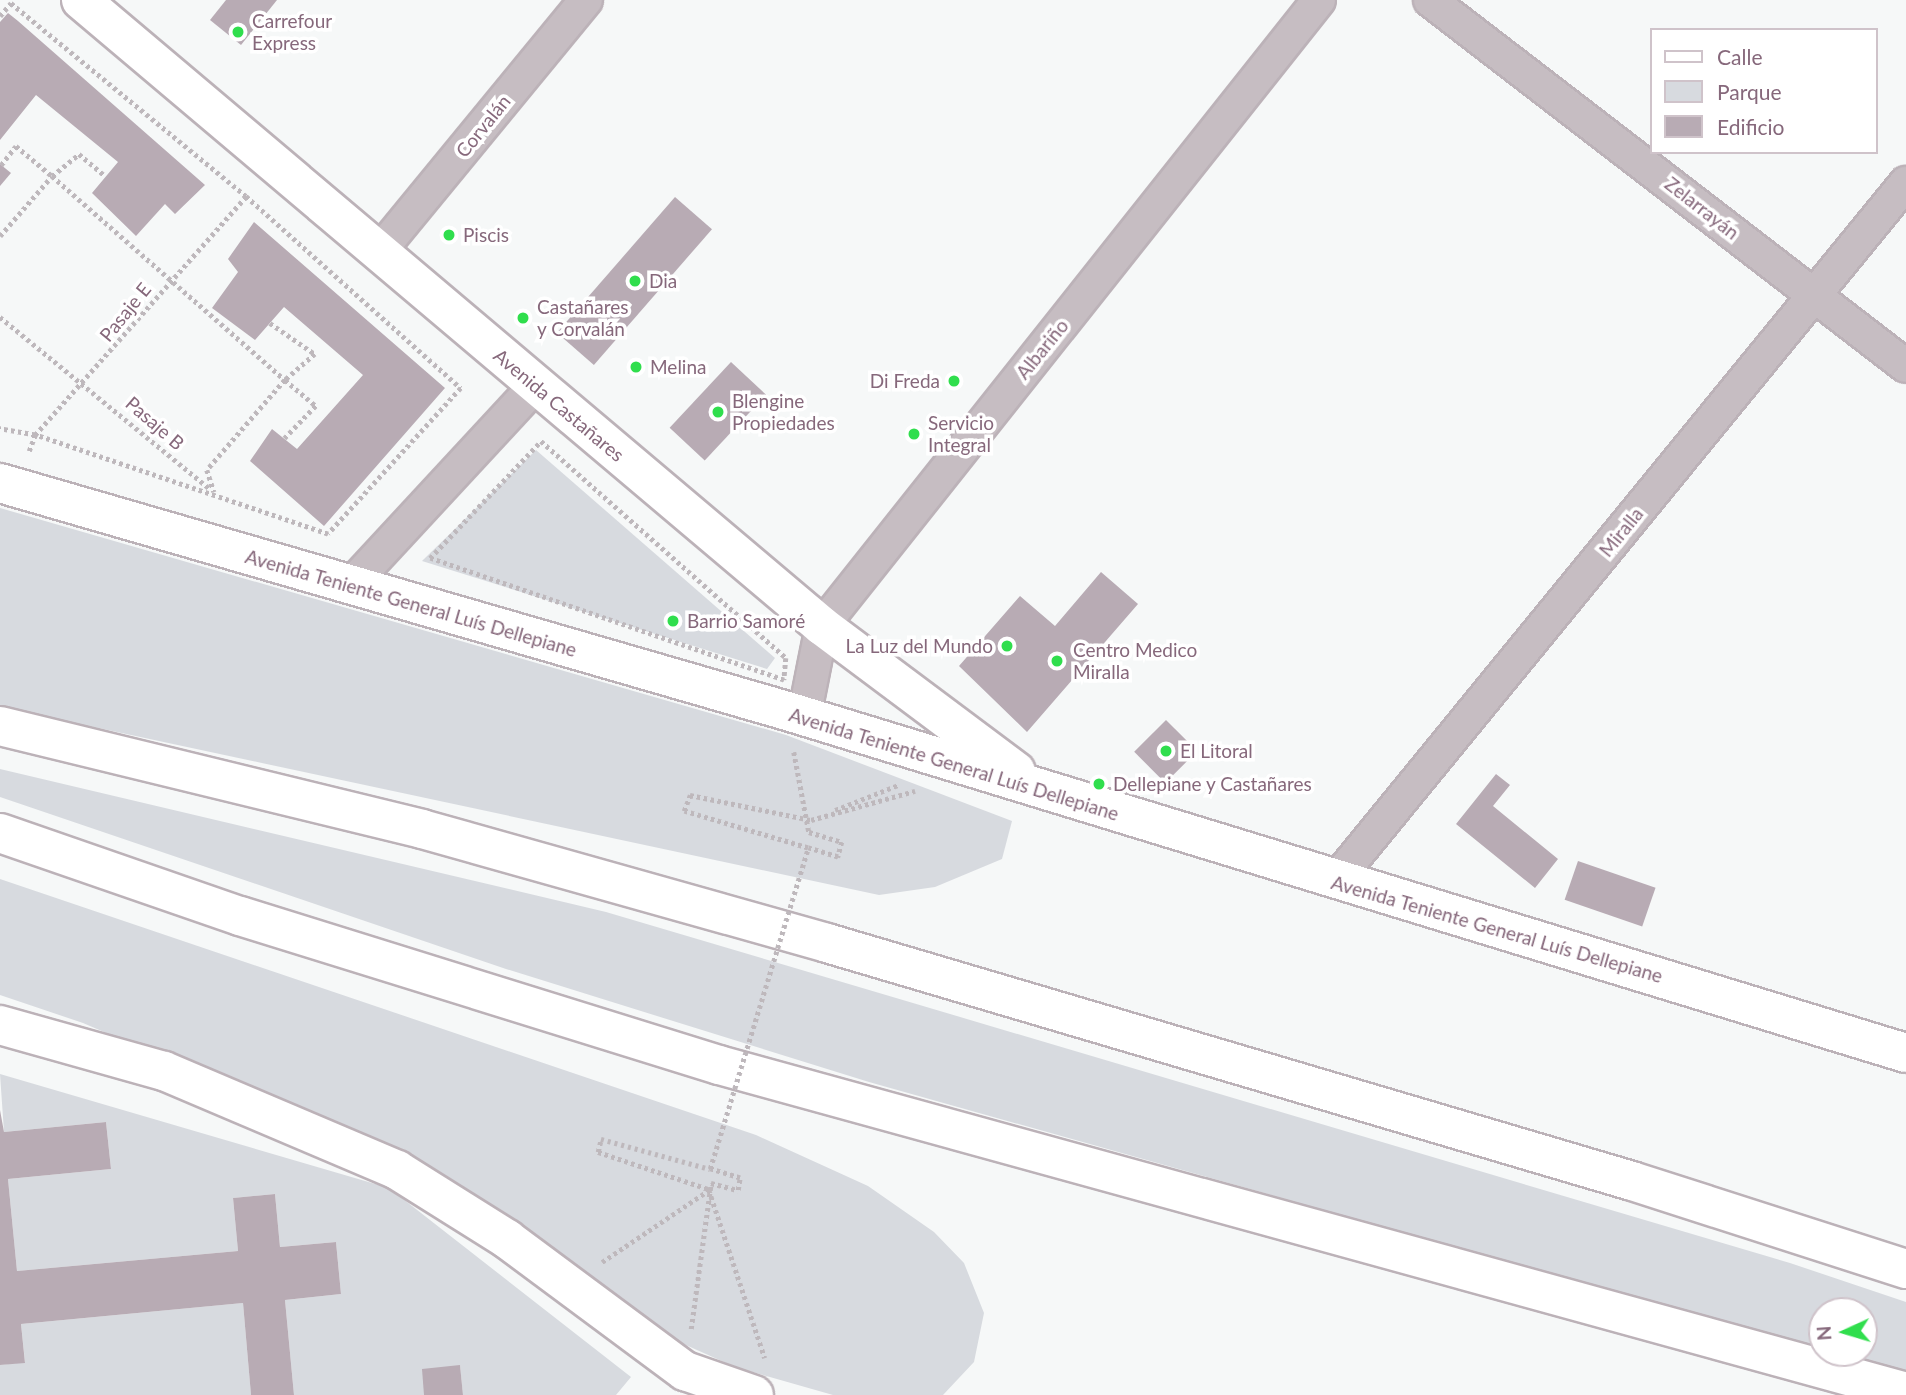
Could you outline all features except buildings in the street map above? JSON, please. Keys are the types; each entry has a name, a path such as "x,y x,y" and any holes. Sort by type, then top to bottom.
{"main road":[{"name":"Avenida Castañares","path":"81,0 822,626 1048,795"},
{"name":"Avenida Teniente General Luís Dellepiane","path":"8,486 794,713 970,767 1048,795 1906,1053"},
{"path":"0,726 422,829 827,943 1632,1181 1906,1269"},
{"path":"0,833 240,916 719,1065 1906,1392"},
{"path":"0,1025 163,1071 397,1171 568,1285 685,1371 762,1382"}],"street":[{"name":"Corvalán","path":"379,252 586,0"},
{"name":"Albariño","path":"794,713 822,626 1319,0"},
{"name":"Zelarrayán","path":"1430,0 1906,366"},
{"name":"Miralla","path":"1335,881 1906,183"},
{"path":"350,586 536,386"}],"path":[{"path":"0,16 11,3 246,196 461,388 328,534 214,493 35,435 0,429"},
{"path":"1,165 16,146 168,282 317,406 285,438"},
{"path":"0,236 52,176 79,154 106,177"},
{"name":"Pasaje E","path":"8,486 35,435 86,382 168,282 276,164"},
{"name":"Pasaje B","path":"0,317 86,382 214,493 233,513"},
{"path":"214,493 207,470 285,380 315,354 270,323"},
{"path":"541,441 786,658 784,681 430,558 541,441"},
{"path":"794,713 811,820 809,832 842,842 838,857 684,811 690,794 811,820 970,767"},
{"path":"811,820 970,767"},
{"path":"710,1169 808,848"},
{"path":"685,1371 711,1182 738,1190 740,1178 601,1139 598,1152 709,1190"},
{"path":"568,1285 709,1190"},
{"path":"709,1190 762,1382"}],"green space":[{"path":"536,450 775,658 767,669 422,561"},
{"path":"0,508 786,735 1012,821 1002,859 935,887 879,895 0,707"},
{"path":"0,769 606,912 1790,1263 1906,1302 1906,1371 1878,1364 1878,1297 1808,1297 1808,1346 869,1082 506,969 0,797"},
{"path":"0,879 756,1135 868,1186 934,1232 964,1263 984,1313 974,1362 943,1395 833,1395 735,1367 650,1329 311,1121 83,1023 0,995"},
{"path":"0,1074 389,1188 631,1377 616,1395 463,1395 460,1365 424,1395 294,1395 285,1300 341,1294 336,1242 280,1247 275,1194 233,1198 238,1251 17,1271 8,1179 111,1169 106,1122 4,1132"},
{"path":"243,1303 251,1395 0,1395 0,1365 25,1362 21,1324"}],"place":[{"name":"Carrefour Express","path":"238,32"},
{"name":"Piscis","path":"449,235"},
{"name":"Dia","path":"635,281"},
{"name":"Castañares y Corvalán","path":"523,318"},
{"name":"Melina","path":"636,367"},
{"name":"Di Freda","path":"954,381"},
{"name":"Blengine Propiedades","path":"718,412"},
{"name":"Servicio Integral","path":"914,434"},
{"name":"Barrio Samoré","path":"673,621"},
{"name":"La Luz del Mundo","path":"1007,646"},
{"name":"Centro Medico Miralla","path":"1057,661"},
{"name":"El Litoral","path":"1166,751"},
{"name":"Dellepiane y Castañares","path":"1099,784"}]}
